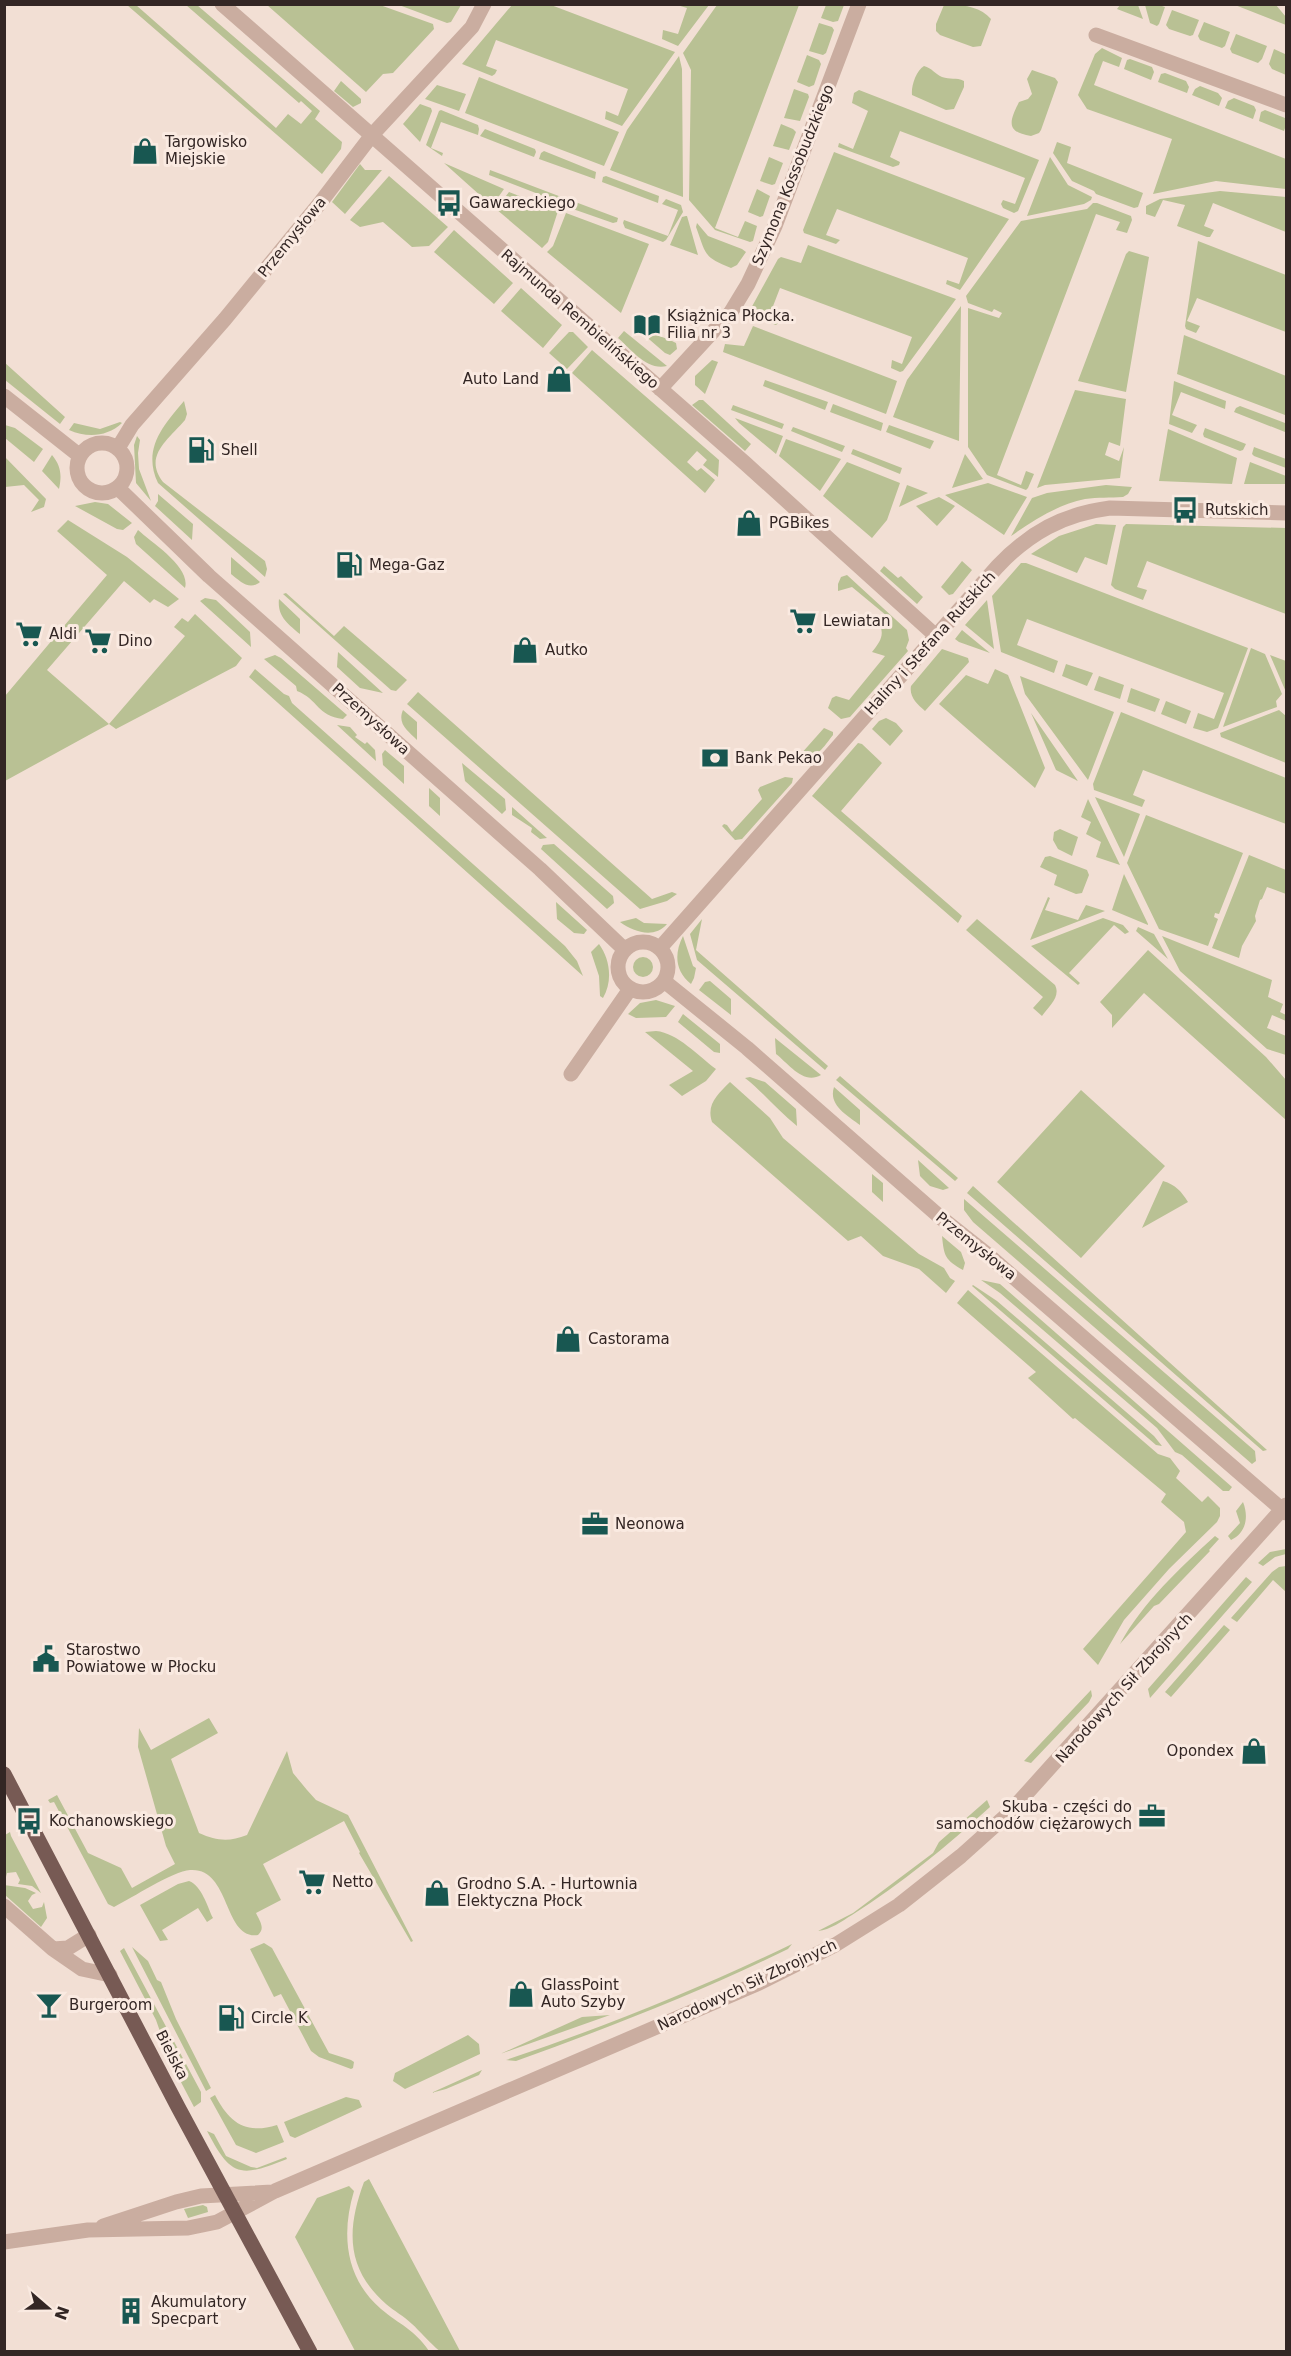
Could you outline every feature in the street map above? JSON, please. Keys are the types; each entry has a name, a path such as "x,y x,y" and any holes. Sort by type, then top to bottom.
{"main road":[{"name":"Bielska","path":"4,1774 310,2352"}],"street":[{"name":"Rajmunda Rembielińskiego","path":"222,4 906,606 936,636"},
{"name":"Przemysłowa","path":"118,448 132,425 225,319 320,203 372,135 472,27 484,4"},
{"name":"Szymona Kossobudzkiego","path":"660,389 731,312 748,284 775,226 859,4"},
{"path":"1096,35 1287,105"},
{"path":"4,396 80,456"},
{"path":"97,443 109,443 118,448 125,457 128,468 125,479 118,488 107,492 96,492 86,487 77,467 80,456 87,447 97,443"},
{"name":"Przemysłowa","path":"118,488 209,576 540,869 625,950"},
{"name":"Haliny i Stefana Rutskich","path":"660,948 1014,549 1031,536 1087,511 1110,508 1287,513"},
{"path":"642,942 660,948 668,964 664,981 658,988 649,992 630,989 619,975 620,957 625,950 633,944 642,942"},
{"name":"Przemysłowa","path":"664,981 721,1027 940,1217 988,1255 1285,1509"},
{"path":"571,1074 630,989"},
{"name":"Narodowych Sił Zbrojnych","path":"88,2230 188,2228 217,2222 275,2191 750,1987 834,1945 899,1905 991,1831 1034,1788 1285,1509"},
{"path":"4,1906 53,1949 82,1969 110,1975"},
{"path":"53,1949 68,1948 89,1935"},
{"name":"Narodowych Sił Zbrojnych","path":"88,2230 201,2196 275,2191"},
{"path":"4,2242 88,2230"}],"green space":[{"path":"127,5 136,5 276,128 288,114 301,124 312,111 301,101 299,103 186,5 197,5 320,111 315,119 342,142 341,149 322,174"},
{"path":"267,5 380,5 433,24 434,29 393,73 383,74 366,92"},
{"path":"399,5 461,5 451,22 447,23"},
{"path":"512,5 551,5 675,52 622,126 605,119 606,111 618,116 628,89 496,40 486,66 497,70 495,74 492,76 462,64"},
{"path":"677,5 709,5 678,46 662,39 663,30 678,34 687,8"},
{"path":"717,5 799,5 715,228 738,237 745,221 757,226 753,241 750,242 715,230 689,200 691,70 683,53"},
{"path":"826,5 844,5 838,21 833,22 821,18"},
{"path":"944,5 969,7 981,11 991,19 981,46 973,47 940,35 936,31 936,24"},
{"path":"1120,5 1138,5 1143,19 1117,9"},
{"path":"1145,5 1165,7 1157,26 1150,23"},
{"path":"1235,5 1276,5 1286,17 1286,25"},
{"path":"1172,10 1199,20 1193,35 1169,29 1166,25"},
{"path":"1204,22 1230,32 1225,46 1222,48 1200,40 1198,36"},
{"path":"819,23 832,27 834,30 826,53 823,55 809,51"},
{"path":"1236,34 1267,46 1258,63 1232,53 1230,49"},
{"path":"1102,48 1122,58 1119,67 1103,61 1094,85 1286,159 1286,189 1216,181 1153,194 1172,139 1087,109 1078,95 1095,54"},
{"path":"1274,49 1285,54 1286,51 1286,75 1272,69 1269,64"},
{"path":"807,55 819,60 821,64 814,85 809,87 797,82"},
{"path":"679,56 682,69 683,197 610,170 627,130"},
{"path":"1127,60 1152,67 1154,72 1151,80 1124,69"},
{"path":"924,66 942,77 964,81 964,87 954,109 946,110 912,95 915,79"},
{"path":"1032,70 1055,78 1058,82 1041,130 1031,136 1017,132 1012,125 1012,120 1019,102 1028,99 1032,94 1027,79"},
{"path":"1165,73 1186,81 1189,87 1187,93 1158,82 1161,74"},
{"path":"479,77 619,132 604,166 465,113"},
{"path":"341,81 361,99 361,103 353,107 334,91"},
{"path":"437,85 466,94 459,111 425,99"},
{"path":"1200,86 1218,93 1222,98 1219,106 1192,95"},
{"path":"794,89 808,94 809,97 800,121 784,118"},
{"path":"859,90 1039,160 1018,211 1014,213 1003,208 1001,204 1003,200 1015,204 1025,178 900,131 890,157 900,162 899,165 893,167 838,147 839,143 853,149 868,111 852,103 854,93"},
{"path":"1234,98 1254,106 1256,110 1253,119 1225,108 1228,101"},
{"path":"420,104 431,108 432,111 420,142 403,124"},
{"path":"441,110 478,125 479,129 478,135 441,122 431,148 443,153 442,156 426,145"},
{"path":"1265,110 1285,118 1284,131 1259,121 1261,112"},
{"path":"781,124 796,132 789,150 773,146"},
{"path":"485,129 535,149 534,157 480,136"},
{"path":"1057,142 1071,147 1067,163 1143,193 1138,207 1134,208 1096,194 1072,181 1053,153"},
{"path":"544,151 596,172 595,179 539,159"},
{"path":"834,152 1009,219 960,290 946,284 947,280 959,284 968,258 837,209 826,235 840,240 836,244 804,233 803,230"},
{"path":"769,157 783,163 775,184 772,185 760,181"},
{"path":"1050,157 1068,185 1092,197 1091,200 1084,204 1027,216"},
{"path":"444,163 504,189 492,206"},
{"path":"360,164 365,170 382,170 345,214 332,202"},
{"path":"490,170 564,198 559,202 489,175"},
{"path":"389,176 448,227 429,246 412,247 383,222 360,227 350,220"},
{"path":"606,176 659,196 658,203 602,182 603,177"},
{"path":"757,189 770,196 763,216 760,217 748,212"},
{"path":"1220,191 1286,197 1286,232 1213,203 1204,226 1214,230 1210,237 1177,226 1185,205 1163,200 1155,217 1146,214 1146,206 1160,199"},
{"path":"509,192 558,211 548,242 542,248 496,209"},
{"path":"666,199 681,205 683,212 666,240 663,242 625,228 624,220 668,236 678,210 662,204"},
{"path":"570,200 618,218 617,222 613,223 570,208"},
{"path":"1093,203 1131,216 1132,220 1127,233 1116,230 1120,222 1096,214 997,475 1021,485 1026,471 1034,474 1026,490 987,475 968,447 968,308 999,318 1002,313 994,309 992,312 968,303 966,296 1021,221 1087,209"},
{"path":"566,213 649,244 621,313 547,252 553,246"},
{"path":"687,216 698,255 670,245 682,217"},
{"path":"697,223 708,236 746,252 737,265 731,268 710,257 702,243 696,227"},
{"path":"454,230 513,283 494,304 434,252"},
{"path":"1198,241 1286,275 1286,332 1197,298 1187,321 1200,326 1196,333 1186,329 1185,326"},
{"path":"808,245 956,299 903,371 891,368 892,360 902,364 912,337 780,288 770,314 782,319 776,325 754,317 749,312 778,259 781,257 801,263"},
{"path":"1129,251 1149,257 1126,392 1078,381"},
{"path":"521,288 562,325 543,348 501,311"},
{"path":"961,306 959,441 893,417 907,380"},
{"path":"753,326 897,381 886,414 723,352 725,344 744,346"},
{"path":"635,327 676,343 677,349 670,355 665,353"},
{"path":"624,331 667,366 660,367 646,363 618,338"},
{"path":"569,332 573,332 588,347 567,369 549,353"},
{"path":"1184,335 1286,376 1285,415 1177,374"},
{"path":"592,350 719,460 718,477 703,465 707,460 697,451 687,462 697,471 701,468 715,480 705,493 572,373"},
{"path":"712,360 718,362 705,394 695,385 695,376"},
{"path":"4,362 65,417 60,424 5,380"},
{"path":"765,380 828,402 825,410 763,386"},
{"path":"1174,381 1226,401 1225,409 1181,392 1172,415 1197,425 1192,433 1169,424"},
{"path":"1075,390 1126,399 1120,446 1109,442 1105,455 1119,461 1124,447 1120,478 1045,485 1037,488"},
{"path":"703,400 751,444 745,451 692,405"},
{"path":"184,401 187,414 185,420 160,449 156,464 158,473 163,482 265,561 267,569 265,577 158,483 152,459 157,439"},
{"path":"833,404 883,423 881,431 830,412"},
{"path":"733,405 784,424 782,429 731,410"},
{"path":"1240,406 1285,423 1285,432 1234,412"},
{"path":"735,418 783,436 776,454 739,423"},
{"path":"74,423 100,429 122,423 116,428 97,435 69,430"},
{"path":"5,425 15,428 43,449 34,462 5,438"},
{"path":"889,425 934,441 930,449 886,432"},
{"path":"793,427 845,446 842,452 791,431"},
{"path":"1205,428 1246,444 1240,451 1204,437"},
{"path":"1168,429 1237,458 1232,484 1159,481"},
{"path":"137,436 140,440 139,469 151,501 136,483 134,445"},
{"path":"786,439 841,459 820,491 779,456"},
{"path":"1254,447 1286,459 1286,468 1254,456 1252,454"},
{"path":"853,449 902,468 900,474 851,454"},
{"path":"965,454 983,479 952,488"},
{"path":"52,455 60,471 59,489 42,471"},
{"path":"4,456 46,499 44,507 31,512 39,500 24,485 5,487"},
{"path":"847,462 900,483 887,520 872,538 823,496"},
{"path":"1250,462 1286,476 1286,484 1244,484"},
{"path":"988,483 1027,497 1004,535 945,495"},
{"path":"907,485 928,493 899,507"},
{"path":"1106,485 1132,487 1123,497 1085,499 1055,509 1011,536 1032,498 1047,493"},
{"path":"158,494 193,524 192,540 155,506"},
{"path":"939,497 955,506 937,526 916,506"},
{"path":"95,502 108,504 132,523 123,530 117,529 75,506"},
{"path":"68,520 127,557 179,599 168,607 154,599 150,603 124,581 47,670 109,724 5,781 5,696 107,575 57,531"},
{"path":"1096,524 1116,525 1107,565 1085,557 1077,573 1031,554 1059,536"},
{"path":"1126,524 1286,528 1286,614 1147,561 1137,587 1147,590 1143,600 1115,589 1111,585 1123,527"},
{"path":"138,530 176,564 185,580 185,588 136,544 134,537"},
{"path":"231,557 260,582 252,586 248,585 231,574"},
{"path":"962,561 972,570 953,594 949,595 941,587"},
{"path":"1021,563 1248,648 1218,728 1207,732 1193,728 1198,713 1214,719 1224,693 1027,619 1017,645 1058,661 1054,673 1001,652 992,596"},
{"path":"884,566 898,578 901,576 923,597 917,604 880,571"},
{"path":"847,575 907,630 909,640 906,648 908,651 850,717 841,719 828,708 832,698 836,696 849,700 885,656 872,652 882,633 877,620 887,616 852,587 838,591 841,577"},
{"path":"286,593 334,636 344,626 407,680 396,691 391,690 283,594"},
{"path":"205,598 216,600 250,632 251,647 200,601"},
{"path":"279,599 300,619 300,634 282,615"},
{"path":"987,600 994,649 965,625"},
{"path":"195,614 242,658 236,666 116,729 109,724 185,636 174,627 182,618 188,622"},
{"path":"962,630 990,653 955,639"},
{"path":"1251,648 1265,654 1282,694 1276,701 1277,707 1223,727"},
{"path":"942,649 968,658 969,662 925,711 912,697 911,686"},
{"path":"338,652 383,693 360,688 337,667"},
{"path":"275,655 347,715 343,719 334,717 297,691 296,686 264,659"},
{"path":"1270,655 1286,661 1286,692"},
{"path":"1066,664 1093,673 1087,686 1062,676"},
{"path":"255,669 289,696 292,703 565,946 577,961 583,976 249,677"},
{"path":"995,669 1008,675 1045,768 1035,788 939,704 966,675 988,684"},
{"path":"1020,676 1114,712 1088,780 1025,694"},
{"path":"1099,676 1124,685 1120,699 1094,690"},
{"path":"1131,688 1160,699 1155,712 1127,702"},
{"path":"418,692 652,899 672,892 677,894 667,901 640,909 407,704"},
{"path":"1166,701 1191,711 1186,724 1161,714"},
{"path":"403,710 417,722 417,740 402,723"},
{"path":"1279,710 1286,716 1286,763 1221,737 1220,733"},
{"path":"1121,712 1286,778 1286,824 1143,770 1133,795 1145,800 1142,807 1094,790 1093,784"},
{"path":"1031,713 1078,781 1056,770"},
{"path":"886,718 896,723 903,731 890,746 872,729 879,721"},
{"path":"337,725 350,727 357,735 355,737 365,744 367,742 375,750 376,761"},
{"path":"824,728 833,732 833,735 823,748 815,755 806,757 800,755"},
{"path":"858,743 882,763 841,811 962,916 958,923 812,796"},
{"path":"385,750 404,766 404,784 383,765 382,754"},
{"path":"462,763 505,799 506,810 502,814 465,781"},
{"path":"785,777 793,778 792,783 742,839 735,840 722,826 727,825 732,832 762,799 758,790 760,787"},
{"path":"429,788 440,798 440,816 429,806"},
{"path":"1095,797 1140,814 1124,857"},
{"path":"1088,799 1120,865 1096,857 1101,842 1086,834 1091,822 1081,817"},
{"path":"512,807 547,838 540,839 531,832 532,828 512,815"},
{"path":"1146,815 1243,853 1219,914 1215,913 1214,917 1218,919 1208,946 1159,929 1127,863"},
{"path":"1060,829 1078,837 1072,856 1058,849 1053,840 1054,832"},
{"path":"554,844 613,896 614,903 607,909 541,849 543,845"},
{"path":"1249,855 1286,870 1286,894 1267,887 1260,900 1255,916 1256,921 1242,946 1239,958 1212,948"},
{"path":"1050,856 1087,870 1089,875 1082,893 1076,894 1054,885 1057,875 1040,867 1045,857"},
{"path":"1124,874 1148,924 1148,925 1112,910"},
{"path":"1048,897 1050,898 1045,910 1078,920 1086,905 1105,911 1030,940"},
{"path":"556,902 587,930 584,934 574,933 557,919"},
{"path":"636,918 644,923 667,924 662,929 650,933 631,929 620,922"},
{"path":"1103,918 1123,925 1129,932 1125,934 1114,925 1069,973 1080,983 1078,985 1031,946"},
{"path":"702,919 696,950 828,1066 825,1070 697,960 690,934"},
{"path":"977,919 1055,985 1055,997 1042,1016 1033,1008 1043,997 966,930"},
{"path":"1138,927 1154,934 1168,959 1136,931"},
{"path":"683,936 693,966 696,968 691,984 679,968 677,956"},
{"path":"1162,936 1272,980 1268,997 1283,1004 1280,1012 1286,1015 1286,1021 1272,1015 1267,1028 1286,1036 1286,1055 1267,1049 1180,971"},
{"path":"599,944 606,956 609,970 608,984 603,998 600,996 599,976 591,952"},
{"path":"1148,950 1266,1057 1286,1080 1286,1120 1144,993 1112,1028 1112,1015 1100,1002"},
{"path":"639,957 647,957 653,963 653,971 647,977 639,977 633,971 633,963"},
{"path":"710,981 731,999 731,1015 699,990 705,982"},
{"path":"656,1000 675,1006 666,1017 636,1018 628,1014 640,1003"},
{"path":"683,1014 720,1044 720,1053 714,1052 678,1022"},
{"path":"656,1031 680,1040 716,1069 706,1081 682,1096 669,1085 693,1071 645,1032"},
{"path":"775,1038 821,1075 808,1077 791,1068 776,1054"},
{"path":"840,1076 958,1178 955,1181 836,1080"},
{"path":"750,1077 765,1082 796,1109 797,1126 745,1078"},
{"path":"730,1082 770,1118 783,1138 919,1254 944,1268 950,1278 955,1281 946,1293 919,1269 883,1256 861,1236 848,1241 712,1122 712,1105 717,1095"},
{"path":"834,1087 860,1110 860,1125 836,1104"},
{"path":"1081,1090 1165,1166 1081,1258 997,1182"},
{"path":"918,1160 949,1188 943,1190 930,1186 920,1176"},
{"path":"872,1174 883,1183 883,1202 872,1192"},
{"path":"1163,1181 1178,1189 1188,1202 1142,1228"},
{"path":"973,1186 1267,1450 1263,1451 967,1193"},
{"path":"964,1199 1255,1451 1256,1461 1252,1464 973,1222 964,1210"},
{"path":"942,1236 961,1252 965,1263 963,1270 946,1257"},
{"path":"981,1280 1000,1284 1232,1487 1229,1491 1223,1491 1182,1455 1175,1452 1157,1428 1000,1293"},
{"path":"973,1285 997,1301 1154,1436 1162,1446 1156,1445"},
{"path":"968,1290 1158,1454 1170,1458 1180,1471 1176,1478 1202,1502 1208,1496 1220,1508 1217,1522 1169,1569 1124,1620 1098,1665 1083,1649 1186,1532 1184,1522 1161,1502 1166,1494 1075,1418 1073,1419 1028,1378 1036,1372 957,1303"},
{"path":"1243,1502 1246,1513 1245,1524 1240,1533 1231,1540 1228,1536 1240,1523 1236,1511"},
{"path":"1215,1536 1219,1539 1210,1551 1159,1604 1154,1606 1120,1644 1151,1600"},
{"path":"1286,1549 1286,1554 1275,1557 1263,1566 1258,1563 1270,1552"},
{"path":"1286,1566 1286,1592 1273,1580 1237,1622 1231,1618 1272,1572 1279,1567"},
{"path":"1246,1577 1252,1582 1150,1698 1148,1689"},
{"path":"1224,1625 1230,1630 1171,1697 1165,1692"},
{"path":"1091,1690 1092,1696 1089,1702 1031,1763 1024,1761"},
{"path":"209,1718 218,1733 171,1759 199,1833 223,1840 247,1835 287,1751 293,1773 316,1800 348,1815 413,1941 411,1942 359,1853 344,1821 263,1864 281,1900 256,1913 262,1927 258,1935 247,1934 238,1927 213,1880 203,1872 190,1870 183,1872 163,1880 114,1907 108,1904 54,1802 50,1803 48,1800 57,1795 88,1853 121,1868 132,1888 175,1864 166,1846 138,1747 139,1728 151,1750"},
{"path":"987,1800 990,1807 906,1877 840,1922 818,1931 853,1913 933,1853 939,1842"},
{"path":"10,1832 41,1893 32,1886 18,1884 20,1880 16,1872 7,1873 5,1881 5,1835"},
{"path":"189,1881 201,1892 213,1918 207,1922 198,1908 162,1930 168,1940 160,1941 140,1905 178,1884"},
{"path":"4,1885 25,1888 36,1893 28,1901 33,1909 42,1907 44,1902 47,1918 41,1927 5,1895"},
{"path":"264,1943 272,1948 329,2053 351,2060 354,2062 353,2068 319,2057 311,2051 281,1994 274,1997 250,1949"},
{"path":"792,1944 788,1949 755,1965 654,2009 516,2061 506,2060 651,2006"},
{"path":"132,1947 148,1961 157,1980 161,1982 176,2019 211,2088 206,2091"},
{"path":"124,1948 201,2092 201,2102 194,2107 171,2063 156,2020 120,1951"},
{"path":"610,2015 500,2054 582,2017"},
{"path":"468,2035 479,2044 480,2054 405,2089 393,2081 395,2073"},
{"path":"482,2070 479,2075 431,2093"},
{"path":"215,2095 226,2112 239,2124 256,2128 277,2125 284,2142 256,2153 236,2145 210,2098"},
{"path":"346,2097 359,2100 362,2107 295,2138 290,2136 284,2122"},
{"path":"207,2131 214,2134 226,2156 251,2167 257,2168 286,2157 287,2159 258,2169 247,2171 238,2169 230,2165 223,2157"},
{"path":"369,2179 460,2351 442,2352 439,2350 409,2321 386,2304 363,2276 353,2247 353,2231 358,2199 364,2182"},
{"path":"349,2186 354,2191 347,2239 353,2269 360,2284 381,2309 412,2332 429,2351 355,2351 295,2237 317,2198"},
{"path":"203,2205 207,2207 208,2212 188,2218 184,2209"}],"place":[{"name":"Targowisko Miejskie","path":"145,151"},
{"name":"Gawareckiego","path":"449,203"},
{"name":"Książnica Płocka. Filia nr 3","path":"647,325"},
{"name":"Auto Land","path":"559,379"},
{"name":"Shell","path":"201,450"},
{"name":"Rutskich","path":"1185,510"},
{"name":"PGBikes","path":"749,523"},
{"name":"Mega-Gaz","path":"349,565"},
{"name":"Lewiatan","path":"803,621"},
{"name":"Aldi","path":"29,634"},
{"name":"Dino","path":"98,641"},
{"name":"Autko","path":"525,650"},
{"name":"Bank Pekao","path":"715,758"},
{"name":"Castorama","path":"568,1339"},
{"name":"Neonowa","path":"595,1524"},
{"name":"Starostwo Powiatowe w Płocku","path":"46,1659"},
{"name":"Opondex","path":"1254,1751"},
{"name":"Skuba - części do samochodów ciężarowych","path":"1152,1816"},
{"name":"Kochanowskiego","path":"29,1821"},
{"name":"Netto","path":"312,1882"},
{"name":"Grodno S.A. - Hurtownia Elektyczna Płock","path":"437,1893"},
{"name":"GlassPoint Auto Szyby","path":"521,1994"},
{"name":"Burgeroom","path":"49,2005"},
{"name":"Circle K","path":"231,2018"},
{"name":"Akumulatory Specpart","path":"131,2311"}]}
